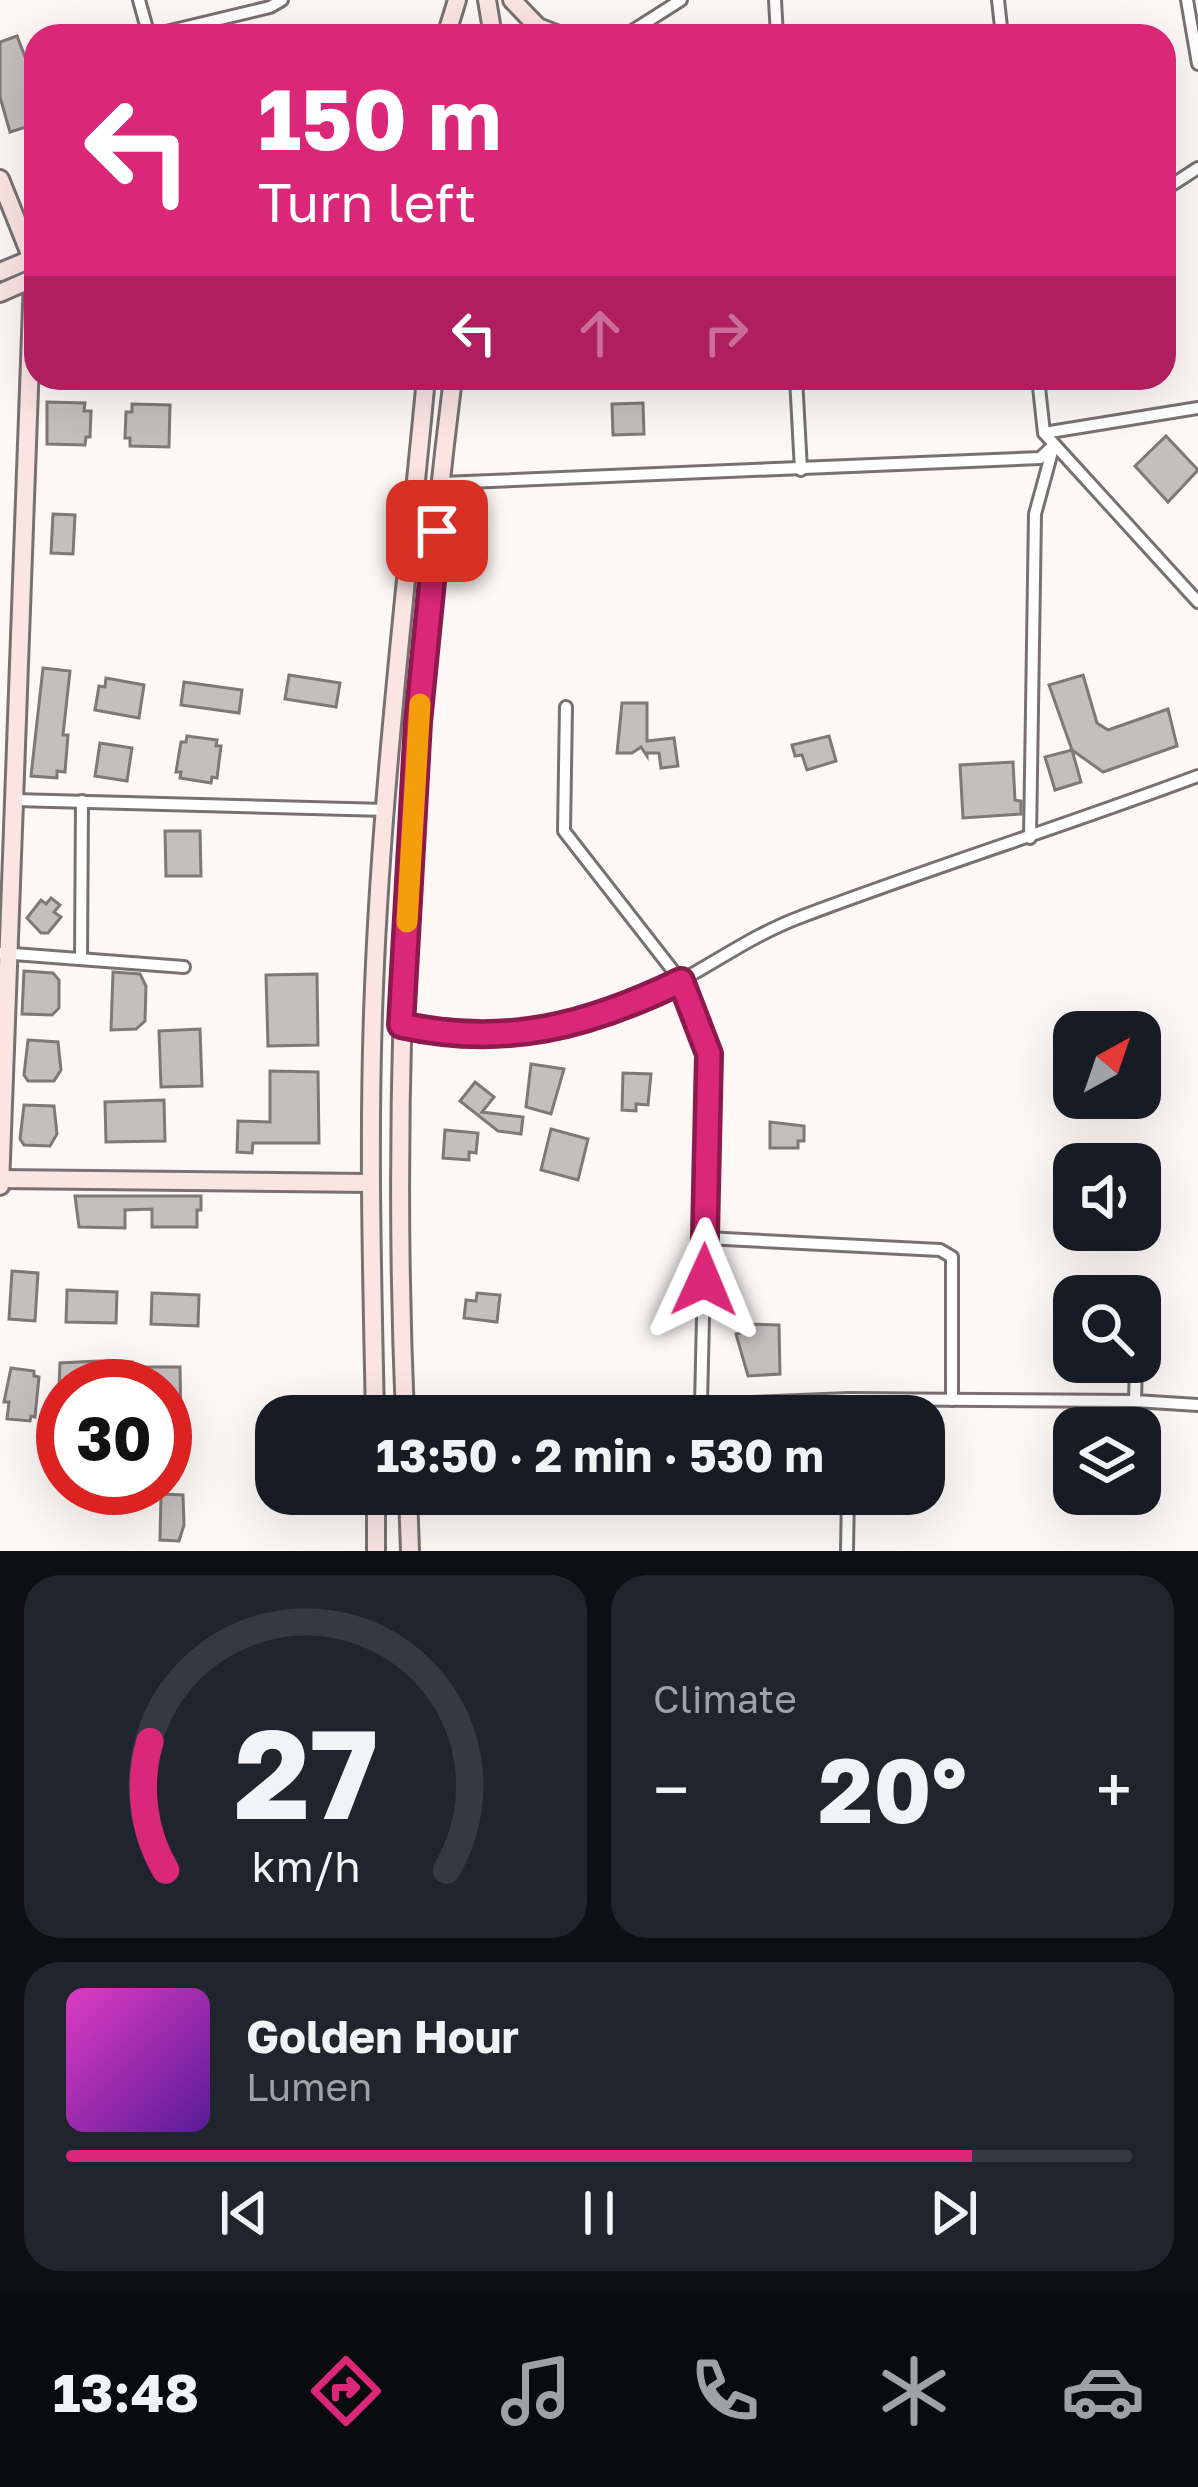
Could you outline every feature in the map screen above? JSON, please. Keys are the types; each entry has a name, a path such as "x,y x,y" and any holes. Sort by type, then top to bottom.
{"main road":[{"path":"512,0 535,24"},
{"path":"0,178 24,242"},
{"path":"30,390 16,800 5,953 0,1181 370,1184"},
{"path":"375,1395 370,1184 374,986 425,390"},
{"path":"404,1395 401,1025 418,722 452,390"},
{"path":"376,1515 376,1551"},
{"path":"409,1515 410,1551"}],"street":[{"path":"199,24 283,0"},
{"path":"642,24 681,0"},
{"path":"1187,0 1198,64"},
{"path":"797,390 801,470"},
{"path":"1039,390 1044,434 1198,602"},
{"path":"1044,434 1198,408"},
{"path":"442,484 1040,458 1054,445"},
{"path":"1030,838 1035,514 1054,445"},
{"path":"1183,585 1198,582"},
{"path":"0,662 21,663"},
{"path":"566,707 564,831 681,981 709,1054 701,1395"},
{"path":"401,1025 444,1035 564,1028 681,981 755,934 1198,776"},
{"path":"16,800 386,810"},
{"path":"82,801 82,959"},
{"path":"5,953 184,967"},
{"path":"705,1238 940,1250 952,1256 952,1400"},
{"path":"1135,1383 1135,1401"},
{"path":"945,1400 1198,1405"},
{"path":"847,1551 848,1515"}],"building":[{"path":"17,36 24,54 24,128 10,132 0,97 0,42"},
{"path":"47,402 85,403 84,411 91,411 85,445 47,444"},
{"path":"643,403 644,434 613,435 612,404"},
{"path":"132,404 170,405 169,447 130,446 130,438 125,438 126,412 132,412"},
{"path":"1166,436 1198,470 1168,502 1135,466"},
{"path":"53,514 75,515 73,554 51,553"},
{"path":"43,668 70,671 63,735 68,735 65,772 57,771 57,778 31,776"},
{"path":"289,675 340,683 336,707 285,699"},
{"path":"1083,675 1097,723 1108,730 1168,709 1177,746 1103,772 1072,750 1049,685"},
{"path":"106,678 144,685 139,718 95,710 99,686 105,687"},
{"path":"184,682 242,690 239,713 181,705"},
{"path":"622,703 647,703 647,741 674,738 678,766 661,768 659,753 647,756 641,747 632,753 617,753"},
{"path":"187,736 217,740 216,746 221,746 217,778 212,777 211,783 180,778 181,772 176,772 181,742"},
{"path":"829,736 836,761 807,770 792,745"},
{"path":"100,743 132,748 127,781 95,776"},
{"path":"1072,750 1081,782 1055,790 1045,757"},
{"path":"1013,762 1015,800 1021,801 1021,814 963,818 960,765"},
{"path":"165,831 200,831 201,876 166,876"},
{"path":"51,898 60,905 54,912 61,917 48,933 41,933 27,918 41,900 46,904"},
{"path":"24,971 53,973 59,980 59,1008 52,1015 22,1014"},
{"path":"113,972 140,974 146,986 145,1021 136,1029 111,1030"},
{"path":"317,974 318,1045 268,1046 266,975"},
{"path":"200,1029 202,1086 161,1087 159,1031"},
{"path":"28,1040 58,1042 61,1070 54,1081 28,1081 24,1075"},
{"path":"531,1064 564,1069 551,1114 526,1107"},
{"path":"270,1071 318,1072 319,1143 253,1143 252,1153 237,1152 238,1121 270,1122"},
{"path":"623,1073 651,1074 648,1105 636,1104 636,1111 622,1110"},
{"path":"475,1082 494,1097 482,1112 523,1117 521,1134 498,1131 460,1101"},
{"path":"164,1100 165,1141 106,1142 105,1102"},
{"path":"24,1105 54,1106 57,1134 50,1146 24,1145 20,1139"},
{"path":"770,1122 804,1126 804,1141 798,1141 798,1148 770,1148"},
{"path":"551,1129 588,1139 578,1180 541,1170"},
{"path":"445,1130 478,1133 476,1153 469,1152 469,1160 443,1158"},
{"path":"75,1196 201,1196 201,1210 197,1210 197,1227 152,1227 152,1209 125,1210 125,1228 79,1227"},
{"path":"12,1271 38,1273 35,1321 9,1319"},
{"path":"67,1290 117,1292 116,1323 66,1322"},
{"path":"152,1293 199,1295 198,1326 151,1324"},
{"path":"477,1293 500,1295 497,1322 464,1318 466,1300 476,1301"},
{"path":"747,1324 779,1325 780,1374 748,1376 736,1334 745,1332"},
{"path":"11,1368 34,1371 35,1417 30,1421 7,1419 9,1402 4,1402"},
{"path":"161,1515 184,1515 179,1541 160,1540"}],"slow traffic":[{"path":"407,922 420,704"}],"route":[{"path":"437,531 418,722 401,1025 444,1035 564,1028 681,981 709,1054 704,1280"}]}
